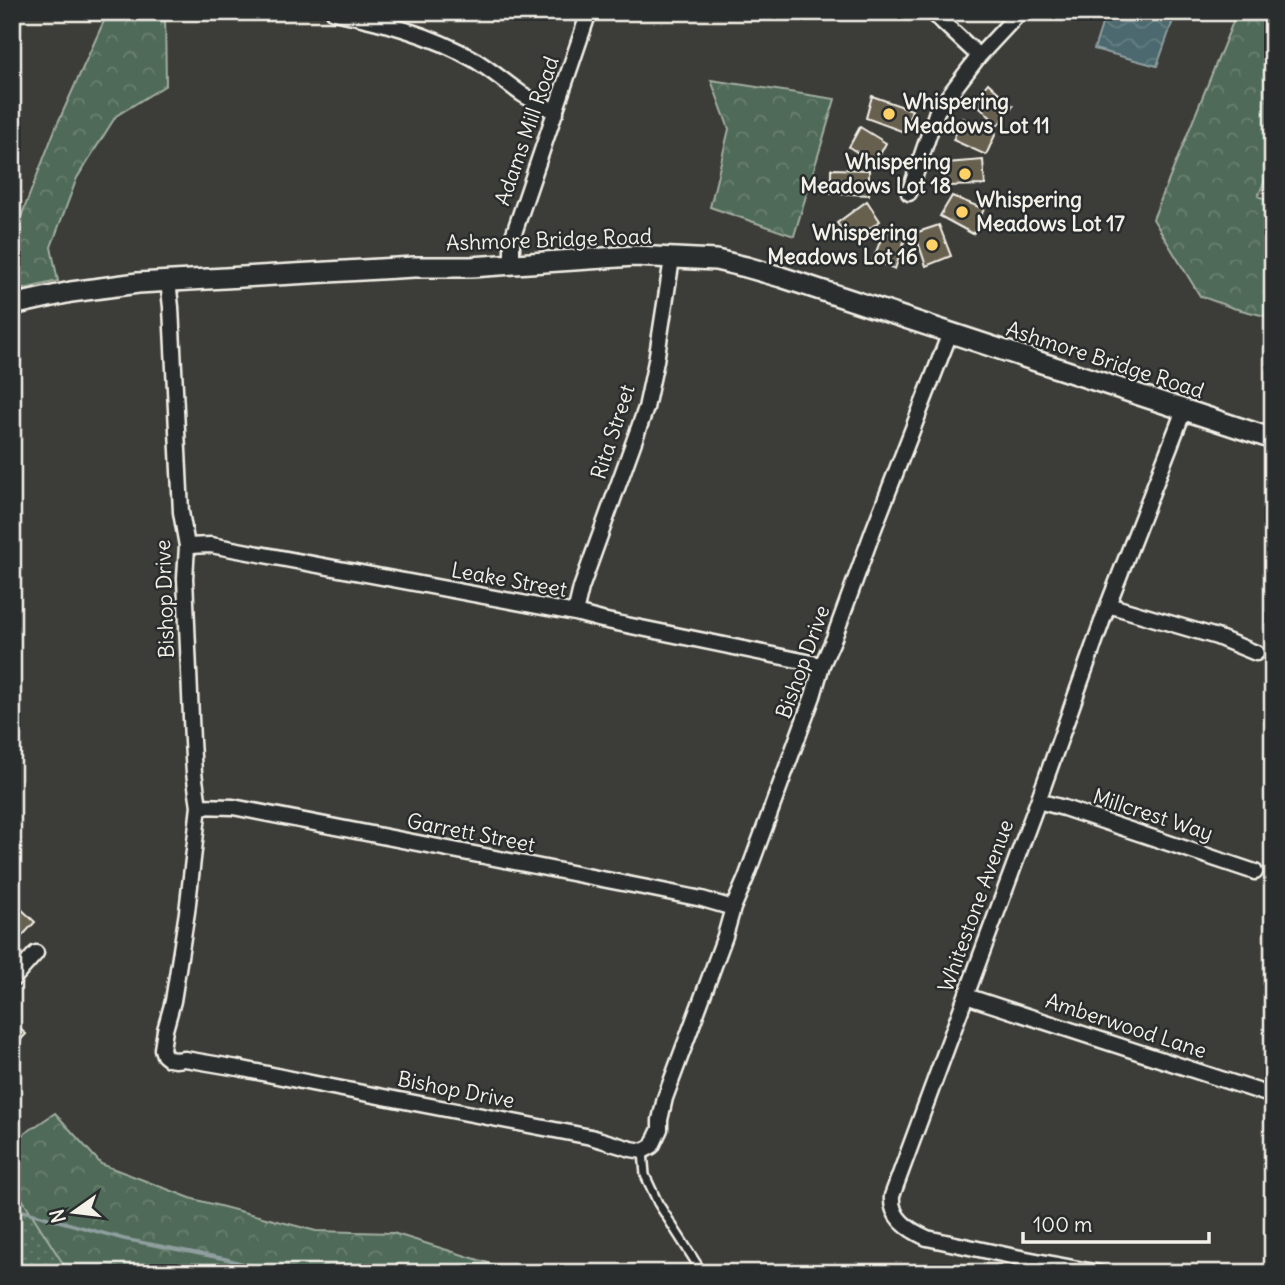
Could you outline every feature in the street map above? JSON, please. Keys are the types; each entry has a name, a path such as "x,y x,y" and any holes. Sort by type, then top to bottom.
{"main road":[{"name":"Ashmore Bridge Road","path":"12,305 108,286 169,281 414,267 512,265 634,256 716,260 746,267 1273,439"}],"street":[{"path":"334,12 419,33 447,45 556,113"},
{"name":"Adams Mill Road","path":"512,265 512,239 589,12"},
{"path":"932,12 979,56"},
{"path":"909,193 937,111 979,56 1020,12"},
{"name":"Rita Street","path":"575,613 581,588 646,408 672,259"},
{"name":"Bishop Drive","path":"169,281 181,512 187,546 185,578 191,741 199,806 187,912 173,1001 165,1030 162,1049 164,1055 169,1059 238,1068 591,1137 643,1151 652,1146 658,1135 665,1098 733,908 799,735 822,664 950,333"},
{"name":"Whitestone Avenue","path":"1099,1273 927,1238 902,1223 894,1213 891,1202 893,1190 1108,606 1184,410"},
{"name":"Leake Street","path":"187,546 211,545 575,613 822,664"},
{"path":"1108,606 1217,637 1256,653"},
{"name":"Millcrest Way","path":"1038,801 1255,872"},
{"name":"Garrett Street","path":"199,806 233,807 648,888 733,908"},
{"path":"12,980 36,953"},
{"name":"Amberwood Lane","path":"966,996 1273,1096"}],"lane":[{"path":"643,1151 645,1175 658,1203 700,1269"}],"green space":[{"path":"108,12 165,12 166,85 116,116 77,178 51,247 58,281 15,291 12,281 12,240 56,127"},
{"path":"1237,12 1273,12 1273,163 1258,196 1273,203 1273,318 1200,296 1153,219"},
{"path":"711,80 835,99 794,236 710,207 729,129"},
{"path":"55,1113 101,1164 193,1199 316,1231 393,1233 495,1265 571,1271 12,1273 12,1142"},
{"path":"12,1183 69,1273 12,1273"}],"water":[{"path":"1106,12 1176,12 1157,66 1094,49"}],"building":[{"path":"988,83 1013,106 998,125 974,101"},
{"name":"Whispering Meadows Lot 11","path":"872,96 912,110 904,132 866,118"},
{"path":"962,118 996,133 986,155 953,140"},
{"path":"860,127 886,143 875,164 849,147"},
{"name":"Whispering Meadows Lot 18","path":"983,160 985,185 948,186 946,163"},
{"path":"831,169 869,170 869,195 831,193"},
{"name":"Whispering Meadows Lot 17","path":"952,196 984,209 973,234 940,216"},
{"path":"867,201 880,221 851,242 837,223"},
{"name":"Whispering Meadows Lot 16","path":"939,225 951,256 926,266 915,233"},
{"path":"886,226 907,233 895,269 873,260"},
{"path":"17,905 35,922 12,947 12,910"},
{"path":"12,1022 26,1034 12,1049"}],"waterway":[{"path":"12,1208 124,1239 226,1259 276,1273"}],"place":[{"name":"Whispering Meadows Lot 11","path":"889,114"},
{"name":"Whispering Meadows Lot 18","path":"965,174"},
{"name":"Whispering Meadows Lot 17","path":"962,212"},
{"name":"Whispering Meadows Lot 16","path":"932,245"}]}
